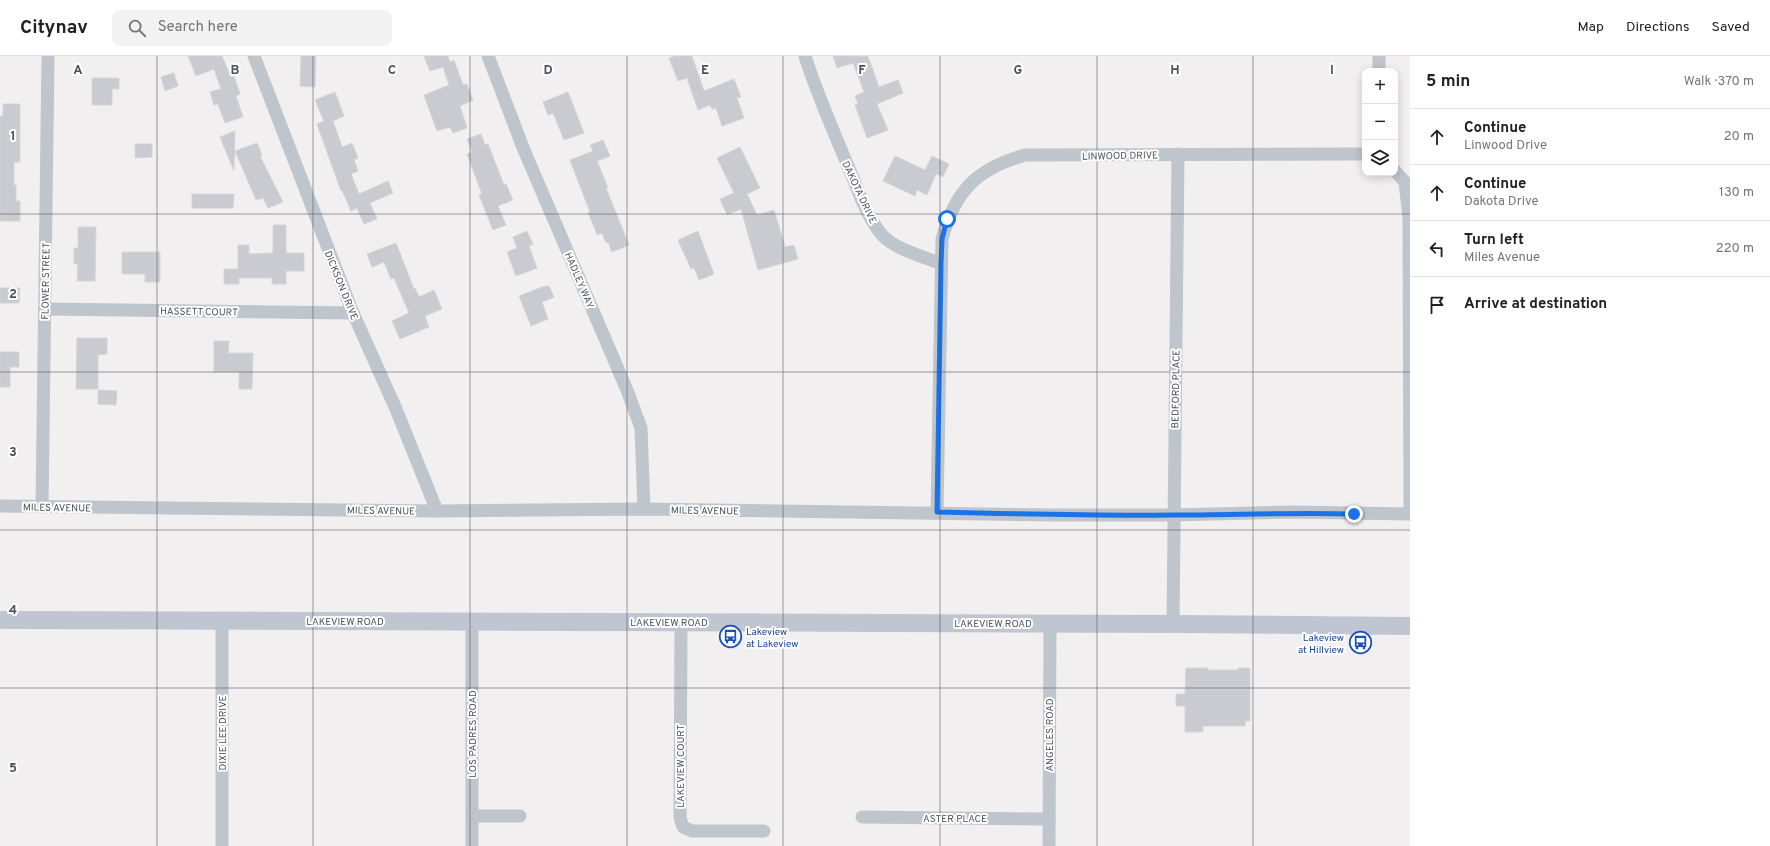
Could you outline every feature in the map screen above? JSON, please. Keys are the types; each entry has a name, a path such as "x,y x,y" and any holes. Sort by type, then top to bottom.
{"main road":[{"name":"LAKEVIEW ROAD","path":"0,620 1050,623 1410,626"}],"street":[{"name":"FLOWER STREET","path":"42,507 48,56"},
{"name":"DICKSON DRIVE","path":"254,56 353,313 396,409 437,511"},
{"name":"HADLEY WAY","path":"488,56 524,150 627,390 641,428 644,509"},
{"name":"DAKOTA DRIVE","path":"804,56 819,96 874,224 884,238 897,246 941,264"},
{"path":"1379,56 1379,68"},
{"name":"BEDFORD PLACE","path":"1173,624 1178,154"},
{"name":"LINWOOD DRIVE","path":"941,264 942,239 947,219 957,200 970,184 986,171 1004,161 1025,155 1362,154"},
{"path":"1398,175 1405,182 1409,218 1410,514"},
{"path":"937,512 941,264"},
{"name":"HASSETT COURT","path":"45,309 353,313"},
{"name":"MILES AVENUE","path":"0,506 437,511 644,509 1174,515 1294,512 1410,514"},
{"name":"DIXIE LEE DRIVE","path":"222,621 222,846"},
{"name":"LOS PADRES ROAD","path":"472,622 472,846"},
{"name":"LAKEVIEW COURT","path":"681,622 680,817 683,827 692,831 764,831"},
{"name":"ANGELES ROAD","path":"1049,846 1050,623"},
{"path":"472,816 520,816"},
{"name":"ASTER PLACE","path":"862,817 1049,819"}],"building":[{"path":"188,56 222,56 231,77 234,76 240,94 236,96 243,117 225,123 218,104 214,105 210,92 221,89 214,69 196,76"},
{"path":"301,56 316,56 315,87 300,86"},
{"path":"424,56 448,56 450,62 454,60 463,85 467,84 473,100 460,106 467,128 453,133 450,127 437,131 424,95 449,85 443,67 430,71"},
{"path":"675,56 692,56 704,91 734,79 741,97 737,98 744,118 722,126 716,108 712,109 710,105 698,110 687,78 678,81 669,58"},
{"path":"833,56 868,56 879,87 898,80 903,93 877,104 888,130 867,138 855,105 858,104 855,96 864,92 853,63 837,68"},
{"path":"174,73 178,86 165,91 161,77"},
{"path":"92,78 119,78 119,89 112,89 112,105 92,105"},
{"path":"335,92 344,116 333,121 342,147 352,143 358,158 354,160 358,171 351,174 359,194 388,181 393,193 370,203 377,219 364,224 357,208 351,211 342,190 341,191 317,124 324,121 315,100"},
{"path":"568,92 584,133 564,140 553,113 548,115 543,102"},
{"path":"3,104 20,104 20,162 14,162 14,185 16,185 16,201 20,201 20,221 0,221 0,116 3,116"},
{"path":"235,131 234,171 220,137"},
{"path":"481,134 485,145 488,144 504,185 506,184 513,200 498,206 506,225 493,230 479,195 482,194 467,154 472,152 467,139"},
{"path":"603,140 610,156 597,161 608,188 606,188 629,245 612,252 602,233 597,235 588,213 590,212 570,160 593,151 590,145"},
{"path":"257,143 262,155 260,156 283,202 268,208 263,198 256,200 235,151"},
{"path":"135,144 152,144 152,157 135,158"},
{"path":"740,147 760,188 747,194 757,215 774,210 785,247 794,245 798,259 758,270 741,209 727,215 720,199 734,193 717,158"},
{"path":"895,156 925,170 932,156 949,164 943,177 936,174 927,195 917,190 915,196 883,181"},
{"path":"192,194 234,194 233,208 192,208"},
{"path":"273,225 286,225 286,253 304,253 304,271 286,271 286,284 272,284 272,278 239,278 239,284 224,284 224,269 238,269 238,245 249,245 249,254 273,253"},
{"path":"78,227 96,227 95,281 77,281 78,264 74,264 74,248 78,248"},
{"path":"527,231 533,244 529,246 537,268 516,276 507,252 517,248 513,237"},
{"path":"698,231 714,274 699,280 694,268 691,269 678,240"},
{"path":"396,243 414,289 415,288 419,297 434,290 442,309 425,316 429,327 400,339 392,321 409,313 394,278 391,279 384,262 372,267 367,254"},
{"path":"122,252 160,252 160,282 145,282 145,274 122,274"},
{"path":"545,286 549,286 554,297 542,302 548,319 531,326 519,296"},
{"path":"0,288 20,288 19,303 0,303"},
{"path":"77,338 107,338 107,354 98,355 98,389 76,389"},
{"path":"214,341 229,341 228,353 253,353 252,389 239,389 239,372 214,372"},
{"path":"0,352 19,352 19,367 10,367 10,387 0,387"},
{"path":"98,390 117,391 116,405 98,404"},
{"path":"1186,668 1238,670 1238,668 1250,668 1250,721 1245,721 1245,726 1203,726 1203,732 1185,732 1185,706 1176,706 1176,694 1185,694"}],"place":[{"name":"Lakeview at Lakeview","path":"731,637"},
{"name":"Lakeview at Hillview","path":"1360,643"}],"route":[{"path":"947,219 942,239 941,264 937,512 1055,515 1174,515 1294,512 1354,514"}]}
